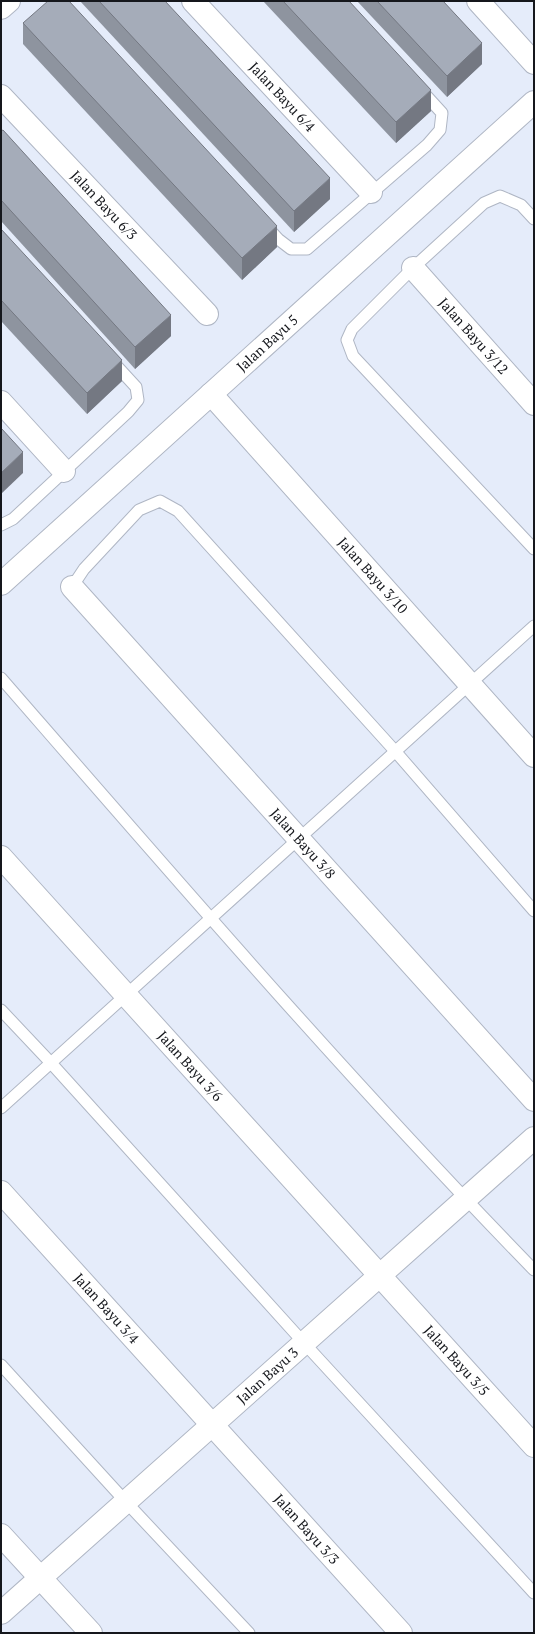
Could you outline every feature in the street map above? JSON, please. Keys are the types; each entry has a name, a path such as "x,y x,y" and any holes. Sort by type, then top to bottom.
{"street":[{"path":"1,8 9,1"},
{"name":"Jalan Bayu 6/4","path":"192,1 371,192"},
{"path":"478,1 534,63"},
{"name":"Jalan Bayu 6/3","path":"1,96 207,314"},
{"name":"Jalan Bayu 5","path":"1,584 534,102"},
{"name":"Jalan Bayu 3/12","path":"413,268 534,404"},
{"name":"Jalan Bayu 3/10","path":"211,394 534,756"},
{"path":"1,402 64,471"},
{"name":"Jalan Bayu 3/8","path":"72,587 534,1100"},
{"name":"Jalan Bayu 3/6","path":"1,857 379,1276"},
{"name":"Jalan Bayu 3","path":"1,1614 534,1138"},
{"name":"Jalan Bayu 3/4","path":"1,1192 212,1425"},
{"name":"Jalan Bayu 3/5","path":"379,1276 534,1446"},
{"name":"Jalan Bayu 3/3","path":"212,1425 401,1633"},
{"path":"1,1535 91,1633"}],"lane":[{"path":"262,221 278,239 291,249 307,249 371,192 427,146 440,130 442,114 415,84"},
{"path":"534,219 521,205 500,196 484,203 413,268 352,330 347,340 353,356 534,549"},
{"path":"1,525 13,518 128,412 138,400 136,387 103,351"},
{"path":"72,587 84,569 139,510 160,501 178,511 395,752 534,911"},
{"path":"1,1108 534,626"},
{"path":"1,678 211,918 465,1199 534,1270"},
{"path":"1,1010 51,1062 304,1343 534,1593"},
{"path":"1,1365 126,1502 249,1633"}],"building":[{"path":"48,1 69,1 277,226 242,258 23,23"},
{"path":"99,1 165,1 330,178 294,211"},
{"path":"283,1 349,1 431,90 396,122"},
{"path":"377,1 443,1 482,43 447,76"},
{"path":"3,130 171,315 135,347 1,200 1,131"},
{"path":"1,229 122,360 87,393 1,300"},
{"path":"1,428 23,452 1,473"}]}
